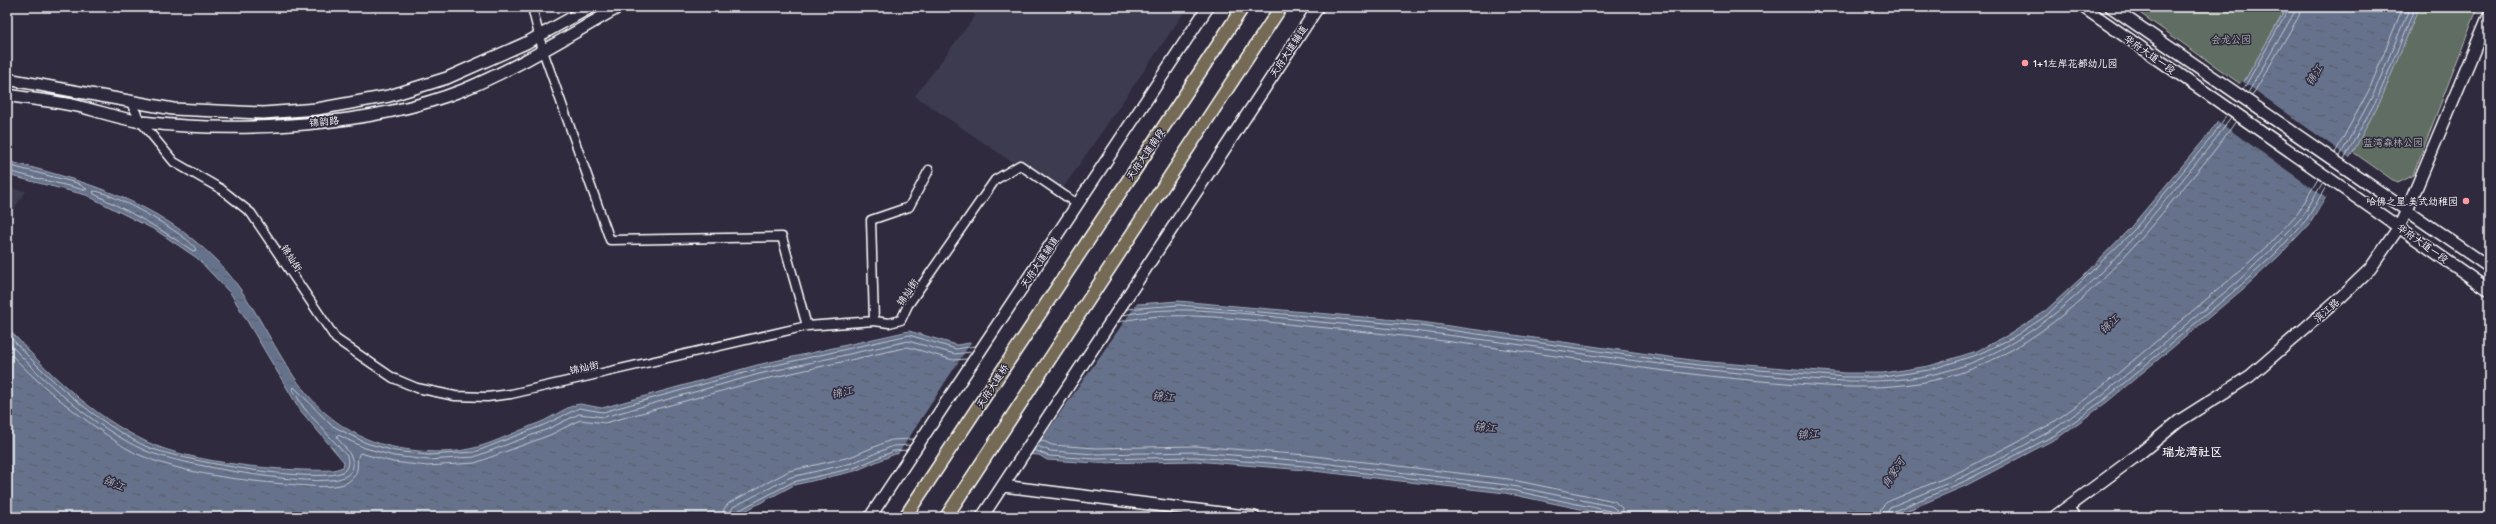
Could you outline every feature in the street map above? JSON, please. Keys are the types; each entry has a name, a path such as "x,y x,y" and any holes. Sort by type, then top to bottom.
{"main road":[{"name":"天府大道南段","path":"1048,301 1242,7"},
{"path":"946,517 1281,7"},
{"name":"天府大道桥","path":"905,517 1048,301"}],"street":[{"path":"532,7 543,51 610,240 782,237 807,326"},
{"name":"锦韵路","path":"7,79 173,109 263,113 317,109 389,96 447,78 539,36 591,7"},
{"name":"锦韵路","path":"7,95 75,105 141,122 220,126 286,125 334,120 407,108 463,90 543,51 618,7"},
{"name":"天府大道辅道","path":"870,517 1208,7"},
{"name":"天府大道辅道","path":"982,517 1134,284 1318,7"},
{"name":"华府大道一段","path":"2083,7 2489,290"},
{"path":"2111,7 2363,182 2407,210 2489,267"},
{"name":"滨江路","path":"2054,517 2068,508 2179,421 2250,376 2370,269 2399,227 2407,210 2489,15"},
{"name":"锦灿街","path":"130,101 141,122 174,162 221,188 250,213 336,339 393,378 417,388 455,396 487,397 511,394 807,326 874,322 889,324 901,320 908,305 995,180 1004,173 1020,165 1077,204"},
{"path":"874,322 870,220 909,207 929,170"},
{"path":"1003,486 1254,517"},
{"path":"2068,508 2076,517"}],"shaded area":[{"path":"971,7 1188,7 1059,194 915,96 975,16"},
{"path":"7,188 26,191 7,219"}],"green space":[{"name":"会龙公园","path":"2131,7 2287,7 2242,85"},
{"name":"蓝湾森林公园","path":"2419,7 2478,7 2413,175 2397,183 2353,152 2382,97"}],"water":[{"path":"2287,7 2419,7 2382,97 2353,152 2311,222 2279,256 2243,289 2107,402 2059,437 1965,486 1892,517 1618,517 1505,493 1305,470 1195,461 1096,463 1047,460 1039,455 969,451 895,454 855,471 794,485 734,517 7,517 7,327 54,376 89,406 107,419 147,442 188,456 264,468 334,470 343,467 344,462 300,410 231,294 197,258 157,231 86,195 7,175 7,161 64,177 119,196 145,208 169,222 216,260 236,283 298,382 317,404 339,424 367,439 391,447 420,451 449,452 474,448 491,443 541,422 576,405 580,404 602,408 757,365 909,331 957,345 1049,330 1125,305 1178,301 1421,322 1698,361 1845,373 1883,373 1929,366 1977,351 2010,334 2043,313 2081,278 2130,228 2208,135 2242,85"}],"pier":[{"path":"2242,81 2351,159 2326,198 2216,120"},
{"path":"1138,302 1030,456 969,453 897,456 972,341 1048,328 1097,310"}],"place":[{"name":"1+1左岸花都幼儿园","path":"2025,63"},
{"name":"哈佛之星.美式幼稚园","path":"2466,201"}],"district":[{"name":"瑞龙湾社区","path":"2192,452"}],"water label":[{"name":"锦江","path":"2314,75"},
{"name":"锦江","path":"2109,324"},
{"name":"锦江","path":"842,392"},
{"name":"锦江","path":"1163,396"},
{"name":"锦江","path":"1485,427"},
{"name":"锦江","path":"1808,434"},
{"name":"肖家河","path":"1893,473"},
{"name":"锦江","path":"114,483"}]}
